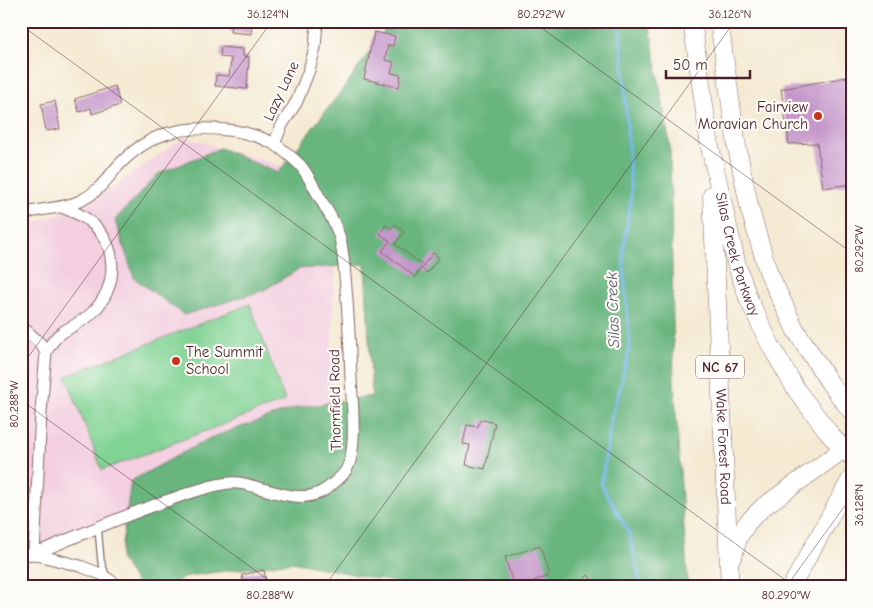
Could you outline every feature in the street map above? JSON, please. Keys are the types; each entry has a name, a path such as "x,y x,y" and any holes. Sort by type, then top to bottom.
{"main road":[{"name":"Silas Creek Parkway","path":"692,21 710,148 735,258 749,300 771,346 797,391 833,438 849,450"},
{"name":"Silas Creek Parkway","path":"719,21 737,147 750,210 768,271 795,329 829,382 852,412"},
{"name":"Wake Forest Road","path":"710,148 730,587"},
{"name":"Wake Forest Road","path":"729,567 738,538 748,522 763,507 849,450"},
{"path":"791,587 852,477"},
{"path":"824,527 852,503"}],"street":[{"name":"Lazy Lane","path":"274,144 282,125 297,101 309,70 315,48 317,21"},
{"name":"Thornfield Road","path":"21,215 36,210 74,204 90,196 137,149 150,140 169,133 199,128 230,130 245,133 274,144 301,166 338,233 341,243 346,289 350,350 353,433 350,460 348,468 324,490 310,496 294,496 235,482 224,483 136,511 34,554"},
{"path":"34,554 46,352 60,334 92,313 101,303 110,281 112,268 110,249 100,232 83,216 62,207"},
{"path":"21,326 40,343 46,352"},
{"path":"21,555 34,554 85,568 107,577 120,587"}],"lane":[{"path":"98,527 101,561 107,577"}],"shaded area":[{"name":"The Summit School","path":"184,137 289,168 335,269 327,453 34,554 21,556 21,228 90,203"}],"green space":[{"path":"391,21 649,21 670,147 674,384 688,587 409,587 408,585 292,562 188,576 163,587 139,587 120,558 131,481 210,438 296,408 372,396 365,264 299,269 264,290 184,315 134,278 115,220 158,174 220,148 278,173 346,85"},
{"path":"250,304 285,401 102,470 66,376"},
{"path":"21,352 29,357 31,372 21,465"}],"building":[{"path":"231,21 255,21 255,24 252,23 251,34 230,32"},
{"path":"374,32 395,36 393,46 388,45 385,60 394,62 391,73 401,75 399,87 364,79"},
{"path":"221,47 243,49 243,56 249,57 247,89 215,86 216,75 229,76 231,58 220,57"},
{"name":"Fairview Moravian Church","path":"852,76 852,184 823,188 817,143 789,144 781,89"},
{"path":"115,86 120,105 92,114 91,108 79,112 75,99"},
{"path":"55,101 60,129 46,131 41,104"},
{"path":"395,224 404,232 395,244 423,266 433,253 439,258 427,273 421,268 415,277 382,251 390,241 380,234 386,225 391,229"},
{"path":"480,419 495,423 485,469 466,465 470,445 463,444 467,425 478,427"},
{"path":"540,546 549,576 527,583 528,586 514,587 505,557"},
{"path":"264,570 267,587 244,587 242,575"},
{"path":"588,575 598,587 576,587"}],"waterway":[{"name":"Silas Creek","path":"619,21 624,72 631,197 623,253 630,345 612,414 601,484 629,533 641,587"}],"place":[{"name":"Fairview Moravian Church","path":"818,116"},
{"name":"The Summit School","path":"176,361"}]}
